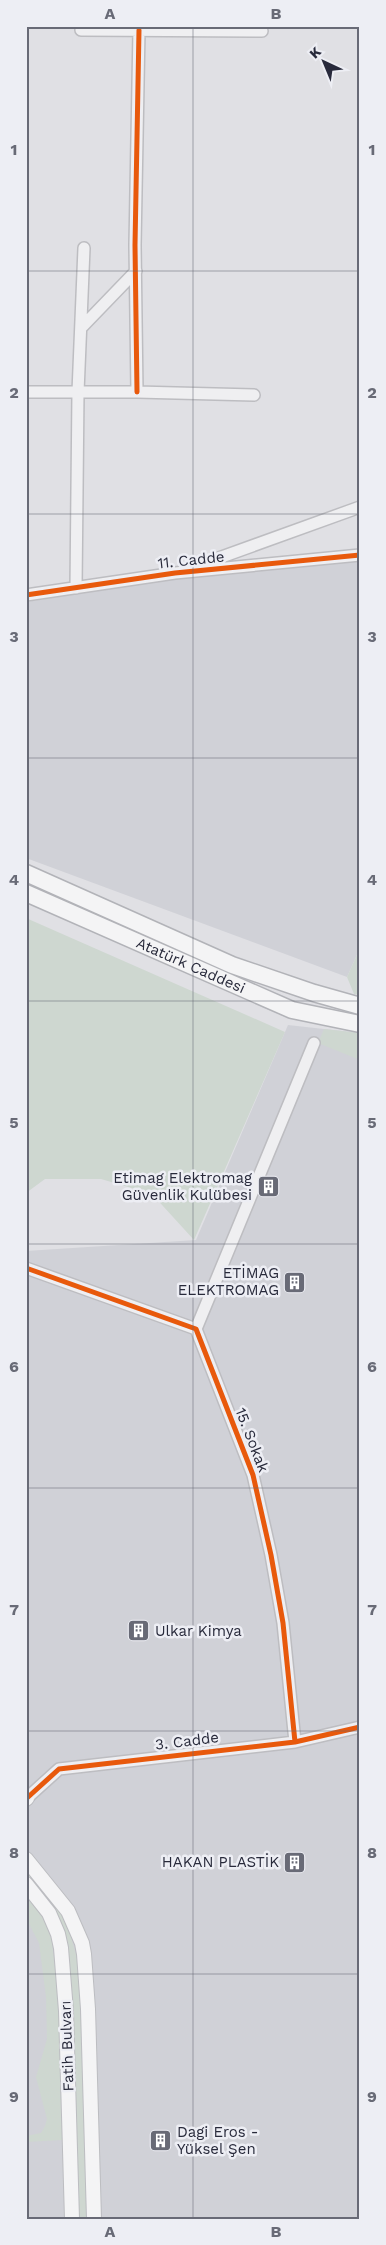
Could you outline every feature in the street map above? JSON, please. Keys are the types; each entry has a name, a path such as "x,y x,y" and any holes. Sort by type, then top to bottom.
{"highway":[{"path":"26,873 232,965 314,993 360,1006"},
{"name":"Atatürk Caddesi","path":"26,893 292,1010 360,1024"}],"main road":[{"path":"26,1859 68,1911 82,1943 88,2019 94,2219"},
{"name":"Fatih Bulvarı","path":"26,1884 49,1914 58,1934 61,1948 66,2011 72,2219"}],"street":[{"path":"80,30 262,30"},
{"path":"138,392 136,271 139,30"},
{"path":"76,588 78,392 84,248"},
{"path":"81,328 136,271"},
{"path":"26,392 254,395"},
{"path":"175,574 360,507"},
{"name":"11. Cadde","path":"26,595 175,574 360,555"},
{"path":"26,1268 196,1329 314,1043"},
{"name":"15. Sokak","path":"196,1329 253,1475 271,1555 283,1623 294,1742"},
{"name":"3. Cadde","path":"26,1798 58,1769 294,1742 360,1728"}],"shaded area":[{"path":"360,561 360,948 347,977 26,858 26,602 174,579"},
{"path":"26,918 285,1032 194,1240 152,1194 101,1179 45,1179 26,1193"},
{"path":"360,948 360,995 354,994 347,977"},
{"path":"288,1025 360,1033 360,2219 26,2219 26,1251 196,1240"},
{"path":"324,1029 360,1033 360,1060 318,1043"},
{"path":"26,1869 60,1912 69,1930 77,1958 81,2017 87,2219 76,2219 68,1975 37,1890 26,1876"},
{"path":"26,1893 46,1922 52,1942 58,1988 63,2140 26,2142 26,2136 41,2133 47,2119 36,2077 47,2039 46,1997 39,1943 26,1918"}],"cycle path":[{"path":"137,392 135,245 139,30"},
{"path":"26,595 175,573 360,555"},
{"path":"26,1268 196,1329 253,1475 271,1555 283,1623 295,1742"},
{"path":"27,1798 59,1769 295,1742 360,1727"}],"place":[{"name":"Etimag Elektromag Güvenlik Kulübesi","path":"268,1187"},
{"name":"ETİMAG ELEKTROMAG","path":"295,1282"},
{"name":"Ulkar Kimya","path":"139,1631"},
{"name":"HAKAN PLASTİK","path":"295,1862"},
{"name":"Dagi Eros - Yüksel Şen","path":"161,2141"}]}
